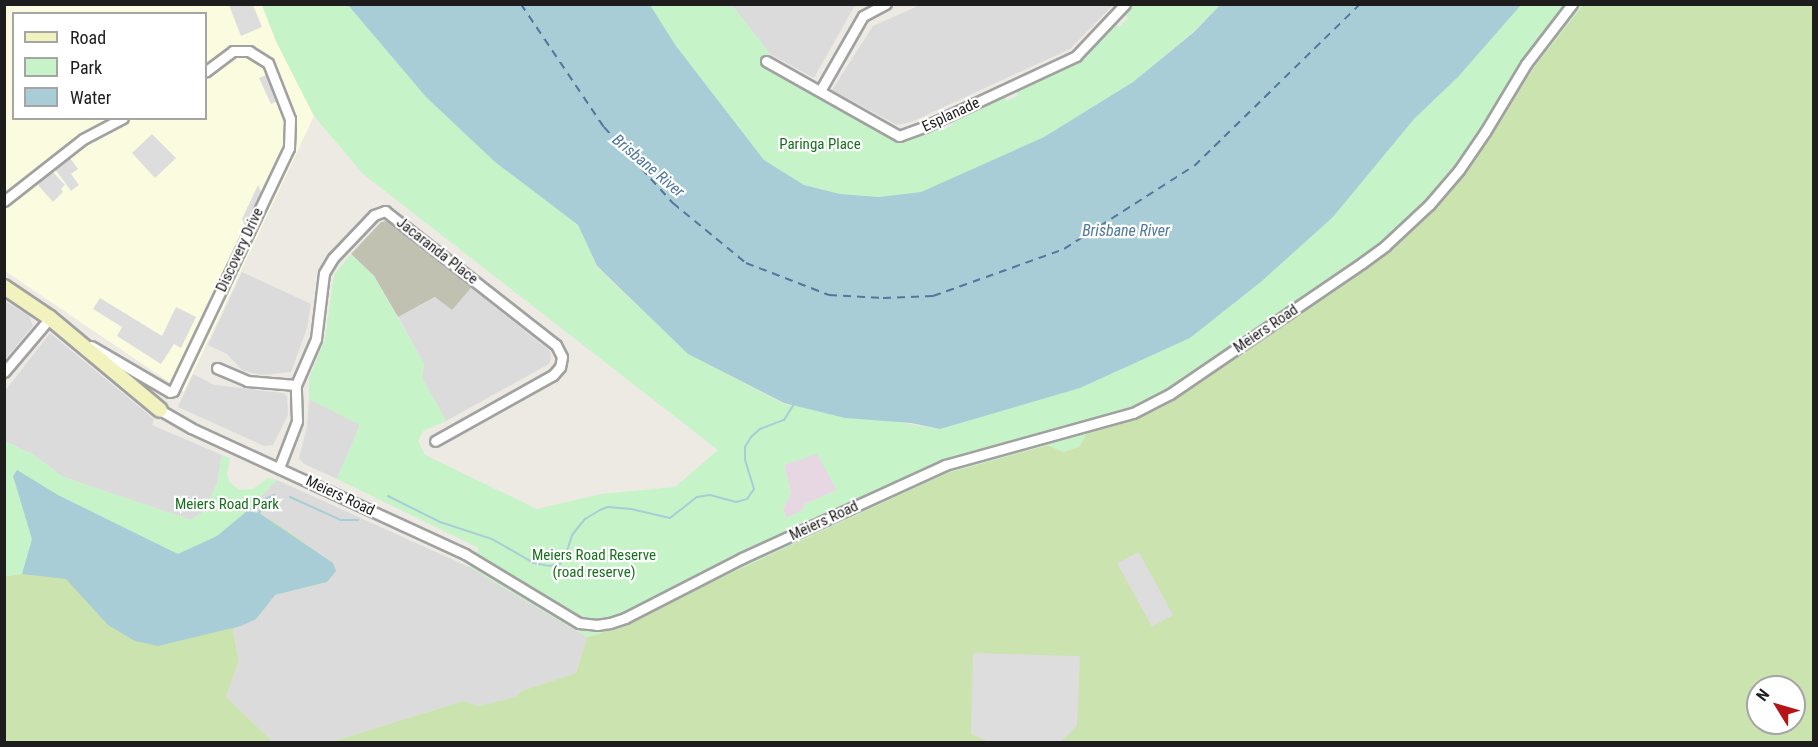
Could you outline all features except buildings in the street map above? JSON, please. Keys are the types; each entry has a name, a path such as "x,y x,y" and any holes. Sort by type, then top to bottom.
{"street":[{"path":"819,91 863,16 886,4"},
{"name":"Esplanade","path":"766,62 899,136 1076,56 1125,4"},
{"name":"Meiers Road","path":"4,287 50,318 160,410 191,428 465,554 579,623 597,625 625,618 742,558 945,465 1133,413 1170,394 1362,264 1429,205 1465,161 1526,64 1572,4"},
{"name":"Discovery Drive","path":"70,334 170,392 173,391 289,148 291,129 287,105 268,63 249,51 233,51 207,70"},
{"path":"4,201 83,139 119,120"},
{"name":"Jacaranda Place","path":"279,468 297,421 296,385 316,339 323,279 327,266 374,215 385,211 556,345 562,357 560,367 553,375 435,441"},
{"path":"4,372 50,318"},
{"path":"218,368 243,380 296,385"}],"shaded area":[{"path":"4,5 262,5 276,41 314,116 184,392 5,271"},
{"path":"229,5 253,5 262,27 241,36"},
{"path":"732,5 859,5 854,7 814,78 770,54"},
{"path":"920,5 1113,5 1070,49 911,122 897,125 832,90 873,26"},
{"path":"268,74 280,100 271,104 259,78"},
{"path":"152,134 176,158 155,178 132,153"},
{"path":"70,158 78,169 71,174 79,185 71,191 55,169"},
{"path":"52,171 65,185 61,189 63,192 53,202 38,185"},
{"path":"258,185 262,194 246,228 242,219"},
{"path":"386,221 471,288 452,310 435,297 398,317 374,276 351,254 381,222"},
{"path":"242,272 311,304 307,328 291,372 262,375 243,371 227,354 208,345"},
{"path":"471,288 550,351 551,358 549,364 446,421 422,378 424,364 398,317 436,297 452,310"},
{"path":"100,298 162,336 176,307 196,317 181,348 174,344 161,364 117,336 122,327 93,309"},
{"path":"5,301 29,316 33,326 5,359"},
{"path":"50,333 154,419 152,425 222,455 217,484 203,512 191,520 63,477 32,454 5,441 5,391"},
{"path":"193,374 214,385 283,393 287,396 288,415 273,445 264,446 178,407"},
{"path":"309,399 360,425 337,479 304,464 299,458 307,427"},
{"path":"817,453 837,490 805,504 803,510 786,518 783,509 791,493 784,465"},
{"path":"277,480 469,567 587,637 576,673 521,691 516,697 479,706 463,701 331,742 273,742 226,697 239,661 233,628 241,626 275,595 327,582 333,563 276,523 259,513 247,511"},
{"path":"1139,552 1173,615 1152,627 1117,563"},
{"path":"973,653 1080,656 1077,726 1061,742 989,742 971,734"}],"green space":[{"name":"Meiers Road Reserve (road reserve)","path":"262,5 348,5 426,97 495,162 578,225 597,267 688,354 784,404 940,429 1080,388 1190,338 1262,281 1333,217 1414,119 1458,77 1521,5 1583,5 1531,71 1482,148 1430,212 1380,258 1164,405 1086,434 1079,447 1063,452 1048,445 947,473 599,634 587,637 469,567 479,548 337,479 360,425 309,399 309,378 325,339 334,275 351,254 374,276 424,364 422,378 446,421 423,431 418,441 425,455 537,509 601,494 675,487 718,450 363,174 314,116 276,41","holes":["817,454 837,490 805,504 803,510 786,518 783,509 791,493 784,465"]},
{"name":"Paringa Place","path":"650,5 732,5 770,54 763,66 900,141 940,125 942,130 953,125 951,120 1004,96 1007,101 1018,96 1016,91 1075,62 1115,23 1119,27 1128,18 1124,14 1133,5 1220,5 1194,31 1133,82 1044,137 921,192 879,197 840,194 804,185 764,160 676,46"},
{"path":"1583,5 1813,5 1813,742 331,742 463,701 479,706 516,697 521,691 576,673 587,637 599,634 947,473 1048,445 1063,452 1079,447 1086,434 1164,405 1380,258 1430,212 1482,148 1531,71"},
{"name":"Meiers Road Park","path":"5,441 32,454 63,477 191,520 203,512 217,484 222,455 230,458 227,474 230,483 240,490 253,489 268,478 277,480 237,521 217,536 178,554 58,495 17,471 13,476 33,539 22,574 5,576"},
{"path":"13,476 178,554 217,536 247,511 259,513 276,523 333,563 336,571 327,582 275,595 256,619 233,629 239,661 226,697 273,742 5,742 4,576 22,574 32,539"}],"water":[{"name":"Brisbane River","path":"348,5 650,5 676,46 764,160 804,185 840,194 879,197 921,192 1044,137 1133,82 1194,32 1220,5 1521,5 1458,77 1414,119 1333,217 1262,281 1190,338 1080,388 940,429 911,423 845,418 784,403 688,354 597,266 578,225 495,162 426,97"},
{"path":"17,470 58,495 178,554 217,536 247,511 259,513 333,563 336,571 327,582 275,595 256,619 241,626 158,646 135,641 108,625 66,579 22,574 32,539 13,476"}],"waterway":[{"path":"388,496 440,522 492,539 534,563 549,566 560,564 572,535 585,519 608,507 631,509 670,518 697,497 710,495 736,502 747,499 754,489 745,460 745,447 760,429 784,420 794,404"},
{"path":"259,513 267,498 274,495"},
{"path":"290,497 341,520 358,520"}],"ferry route":[{"path":"521,4 604,127 673,203 746,263 829,295 883,298 933,296 1064,249 1194,166 1360,4"}]}
